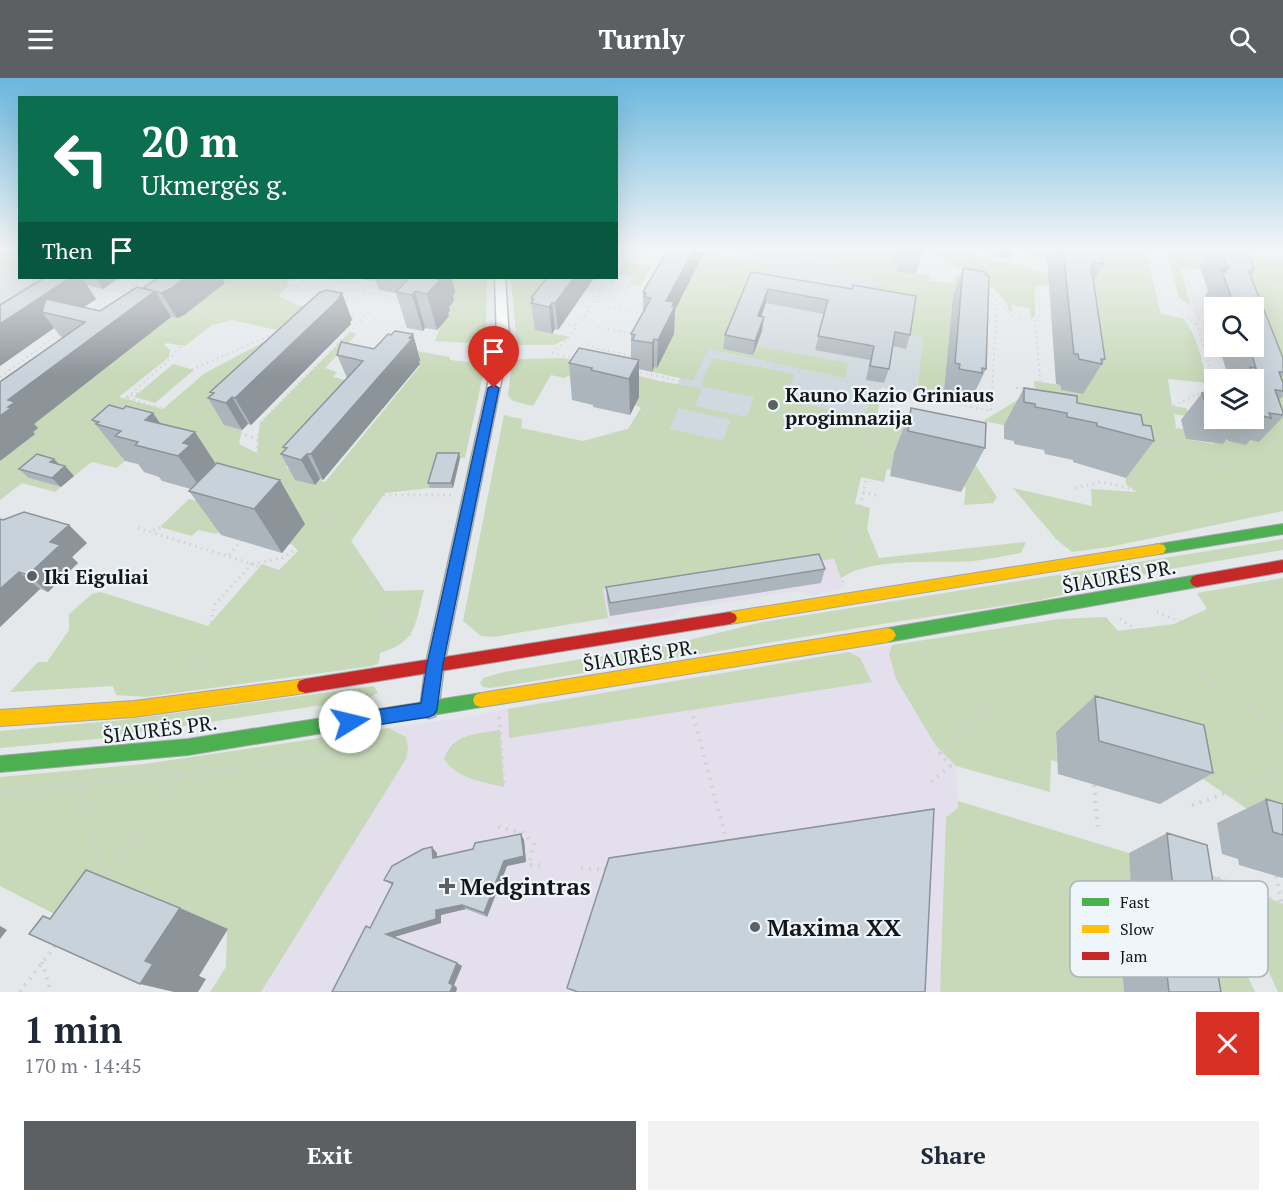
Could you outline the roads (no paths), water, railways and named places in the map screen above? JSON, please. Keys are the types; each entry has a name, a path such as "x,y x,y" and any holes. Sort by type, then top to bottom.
{"main road":[{"name":"ŠIAURĖS PR.","path":"0,718 145,708 254,694 1283,529"},
{"name":"ŠIAURĖS PR.","path":"0,764 189,747 429,710 1119,597 1283,566"}],"street":[{"path":"429,710 435,664 503,340 501,292"}],"place":[{"name":"Kauno Kazio Griniaus progimnazija","path":"773,405"},
{"name":"Iki Eiguliai","path":"32,576"},
{"name":"Medgintras","path":"447,886"},
{"name":"Maxima XX","path":"755,927"}]}
